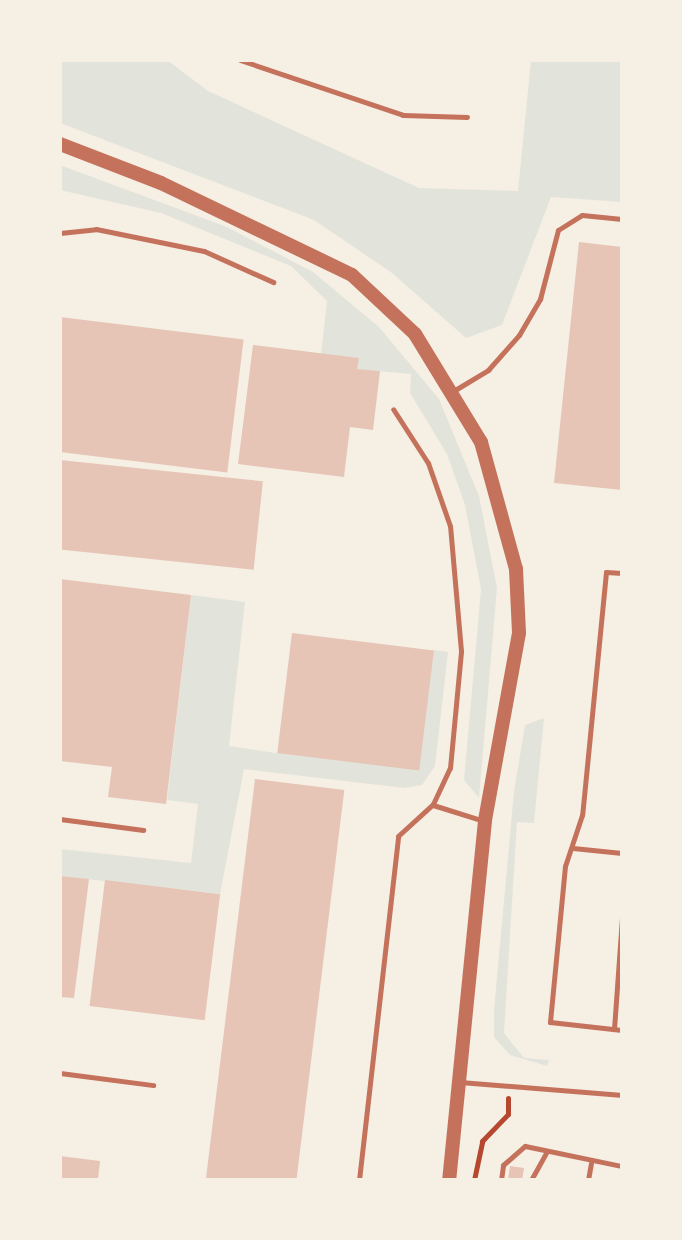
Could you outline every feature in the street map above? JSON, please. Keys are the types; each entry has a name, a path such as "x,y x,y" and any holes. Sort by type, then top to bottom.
{"street":[{"path":"60,144 326,258 415,334 455,390 481,442 516,569 519,633 485,821 449,1180"}],"lane":[{"path":"240,60 403,115 467,117"},
{"path":"455,390 488,370 519,335 540,299 558,230 582,215 622,219"},
{"path":"60,233 96,229 204,251 273,282"},
{"path":"359,1180 398,836 433,804 450,768 455,728 459,568 428,463 393,409"},
{"path":"622,573 606,572 550,1022 622,1030"},
{"path":"433,804 485,821"},
{"path":"60,819 143,830"},
{"path":"573,848 622,853"},
{"path":"614,1029 622,917"},
{"path":"60,1073 153,1085"},
{"path":"458,1082 622,1095"},
{"path":"501,1180 503,1165 525,1146 591,1163 622,1166"},
{"path":"531,1180 547,1150"},
{"path":"588,1180 591,1163"}],"path":[{"path":"474,1180 482,1141 508,1114 508,1085"}],"shaded area":[{"path":"60,60 167,60 208,91 419,188 518,191 531,60 622,60 622,202 551,197 502,325 466,338 392,273 314,220 60,123"},
{"path":"60,165 227,227 313,272 379,327 439,399 479,496 497,588 479,798 464,780 481,589 465,505 447,454 410,393 411,374 357,369 358,358 321,354 327,301 291,266 161,213 60,190"},
{"path":"191,595 245,602 229,746 276,753 434,650 448,652 435,766 422,785 404,788 244,769 220,894 60,876 60,849 191,863 198,804 167,800"},
{"path":"544,718 534,823 517,822 504,1033 524,1058 549,1060 547,1066 510,1055 494,1037 514,791 525,725"}],"building":[{"path":"579,242 622,247 622,490 554,483"},
{"path":"60,317 244,340 227,473 60,452"},
{"path":"253,345 359,358 357,369 380,371 373,430 350,427 344,477 238,464"},
{"path":"60,460 263,481 254,570 60,549"},
{"path":"60,579 191,595 166,804 108,797 112,767 60,761"},
{"path":"292,633 434,650 419,771 277,753"},
{"path":"255,779 344,790 296,1180 206,1180"},
{"path":"60,876 89,879 74,998 60,997"},
{"path":"105,880 220,894 205,1020 90,1006"},
{"path":"60,1156 100,1161 98,1180 60,1180"},
{"path":"510,1166 524,1168 522,1180 508,1180"}]}
